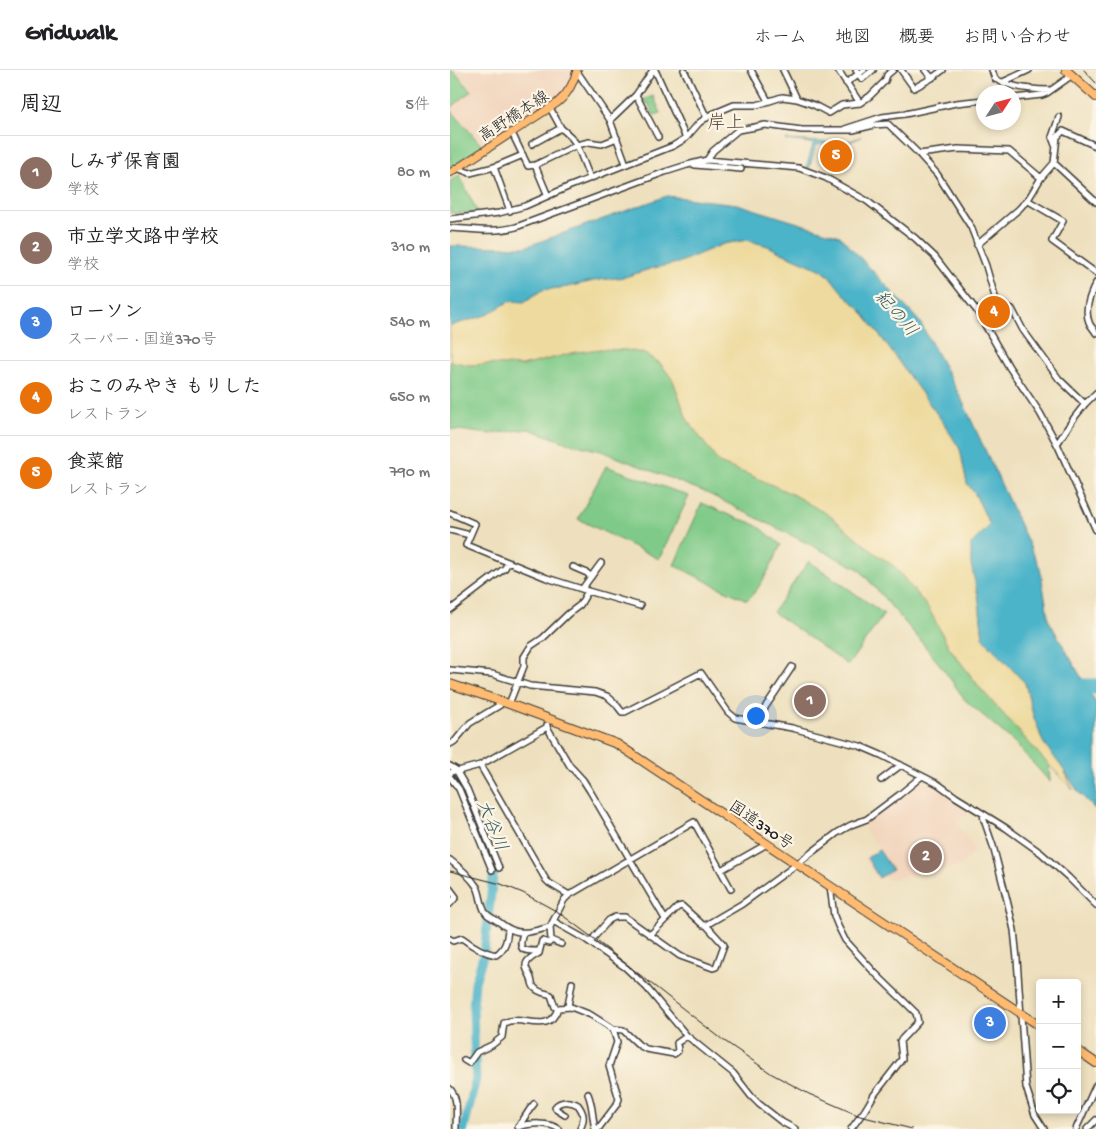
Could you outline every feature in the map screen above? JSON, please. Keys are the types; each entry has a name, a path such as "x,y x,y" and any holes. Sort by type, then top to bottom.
{"highway":[{"path":"1069,73 1096,96"},
{"name":"国道370号","path":"450,684 505,703 548,723 617,744 1037,1024"},
{"path":"1081,1052 1095,1061"}],"main road":[{"name":"高野橋本線","path":"450,172 550,108 565,96 572,84 576,71"}],"street":[{"path":"610,120 636,94 654,70 686,138"},
{"path":"684,70 707,118"},
{"path":"751,70 768,101"},
{"path":"783,70 797,99"},
{"path":"838,70 860,103"},
{"path":"846,83 859,71 862,79 873,70"},
{"path":"882,70 887,75"},
{"path":"450,219 480,216 525,206 590,178 673,146 686,138 699,123 710,115 734,105 757,105 782,97 797,99 829,113 842,106 860,103 885,81 887,75 893,70"},
{"path":"901,70 914,88 943,70"},
{"path":"925,70 932,78"},
{"path":"992,70 996,79 1002,82 1023,88 1051,90"},
{"path":"1002,82 1029,70"},
{"path":"576,71 610,120 626,164"},
{"path":"1021,97 1042,95 1051,90 1069,73"},
{"path":"636,94 658,137"},
{"path":"842,130 882,117 976,101"},
{"path":"550,108 561,128 577,145 590,178"},
{"path":"1056,146 1052,137 1058,117"},
{"path":"707,160 713,151 738,130 765,125 802,130 853,130 888,124 937,174 971,227 998,303 1012,309 1023,330 1059,379 1085,404"},
{"path":"532,144 561,128"},
{"path":"977,245 1027,200 1054,162 1056,137 1063,130 1096,146"},
{"path":"512,133 528,166 535,165 577,145 589,142 602,144 617,138"},
{"path":"919,154 958,149 1009,151 1041,178"},
{"path":"457,168 470,173 494,167 523,155"},
{"path":"450,228 505,230 687,165 707,160 799,168 826,178 867,200 915,238 936,257 977,310 1009,367 1040,413 1057,444 1096,530"},
{"path":"1054,162 1096,202"},
{"path":"535,165 548,196"},
{"path":"687,165 709,165 742,169"},
{"path":"494,167 510,210"},
{"path":"1027,200 1063,221 1052,241 1096,273"},
{"path":"1096,283 1088,300 1089,323 1096,332"},
{"path":"1057,444 1085,404 1096,393"},
{"path":"450,513 475,524 466,545 547,578 640,606"},
{"path":"450,530 470,535"},
{"path":"450,610 505,568 508,562"},
{"path":"450,744 455,741 470,723 505,703 517,682 524,666 524,657 531,646 543,638 580,605 591,577 601,563"},
{"path":"573,566 591,577"},
{"path":"758,722 766,706 792,667"},
{"path":"450,670 492,674 530,686 601,694 607,696 622,712 701,673 731,716 735,718 792,728 860,746 938,784 1041,853 1096,904"},
{"path":"452,773 480,766 548,723 570,766 590,791 665,919"},
{"path":"881,780 900,765"},
{"path":"450,766 492,870"},
{"path":"480,766 546,880 569,895"},
{"path":"452,773 467,789 499,868"},
{"path":"651,934 678,907 682,906 702,926 706,925 742,904 837,834 867,819 922,776"},
{"path":"983,814 1014,930 1018,959 1026,1087 1035,1115 1044,1129"},
{"path":"551,940 550,927 569,895 694,822 731,889"},
{"path":"721,870 767,844"},
{"path":"450,860 465,872 477,887 486,913 508,929 517,933 523,933 550,927"},
{"path":"830,886 834,916 845,940 916,1013 918,1022 900,1041 902,1059 851,1129"},
{"path":"450,889 456,897 450,904"},
{"path":"590,942 605,924 615,917 625,917 680,956 713,968 716,967 724,945 706,925"},
{"path":"553,921 590,942 626,968 646,987 687,1036 733,1073 759,1104 782,1122 795,1129"},
{"path":"450,940 462,938 475,947 496,955 504,948 508,929"},
{"path":"523,933 520,947 523,950 539,953"},
{"path":"558,1008 555,1007 551,994 535,989 526,968 528,960 539,953 542,941 549,943 551,940 562,944"},
{"path":"568,1006 572,984"},
{"path":"558,1008 568,1006 591,1016 613,1029 623,1030 646,1049 674,1054 678,1051 677,1043 687,1036"},
{"path":"464,1060 469,1063 477,1052 498,1041 502,1037 504,1023 509,1020 542,1023 554,1018 558,1008"},
{"path":"596,1129 619,1099 609,1066 617,1042 613,1029"},
{"path":"1076,1129 1096,1085"},
{"path":"450,1088 454,1093 456,1106 456,1129"},
{"path":"588,1094 592,1104 593,1120 596,1129"},
{"path":"565,1115 557,1110 555,1107 557,1104 568,1102 578,1105 584,1117 580,1129"},
{"path":"518,1128 534,1104"},
{"path":"1088,1129 1096,1120"},
{"path":"518,1128 524,1125 554,1126 559,1129"}],"shaded area":[{"path":"450,70 571,70 573,72 562,94 549,105 450,170"},
{"path":"923,781 937,785 974,810 956,822 974,850 963,866 890,879 876,877 864,858 879,848 865,831 867,820"}],"green space":[{"path":"453,70 471,91 451,108 450,71"},
{"path":"653,96 661,113 654,115 648,103 645,104 643,100"},
{"path":"450,109 483,147 450,170"},
{"path":"459,175 478,213 450,213 450,181"},
{"path":"600,349 627,350 643,353 660,364 673,380 687,419 719,463 792,494 829,515 876,554 894,566 929,609 949,647 979,687 1049,765 1050,782 1014,742 965,700 920,640 859,569 705,492 601,451 565,442 529,429 490,434 450,429 450,361 469,365 522,366 576,352"},
{"path":"606,466 689,496 659,559 578,519"},
{"path":"702,503 750,522 762,529 781,545 762,582 747,600 674,565"},
{"path":"809,561 884,614 848,665 773,612"}],"sand":[{"path":"747,240 768,246 822,270 831,278 842,292 860,309 943,422 960,449 967,483 975,494 990,525 979,601 983,638 1025,683 1033,715 1043,742 1064,770 1073,790 981,689 949,647 929,609 894,566 876,554 829,515 792,494 719,463 687,419 673,380 660,363 643,353 627,350 600,349 576,352 522,366 469,365 450,361 450,326 486,315 510,301 524,301 542,290 625,277 701,253 723,244"}],"water":[{"path":"861,137 843,143 816,146 809,169 806,168 813,145 811,143 786,140 839,143"},
{"name":"紀の川","path":"667,196 737,204 840,236 920,322 961,398 1040,568 1049,621 1096,703 1096,810 1079,793 1043,742 1033,715 1025,683 983,638 979,601 971,564 971,544 990,525 975,494 967,483 960,449 943,422 860,309 822,270 768,246 747,240 723,244 678,263 649,269 625,277 542,290 524,302 510,301 486,315 450,326 450,246 525,247"},
{"path":"879,850 892,870 879,878 867,858"}],"waterway":[{"path":"1076,683 1096,683"},
{"path":"1078,688 1096,690"},
{"name":"大谷川","path":"450,774 457,779 464,796"},
{"name":"大谷川","path":"464,1129 476,1079 473,1007 475,982 484,953 494,869 490,862"}],"railway":[{"path":"1084,70 1096,83"},
{"path":"450,871 501,884 523,893 558,912 723,1040 772,1074 809,1094 860,1116 912,1129"}],"place":[{"name":"食菜館","path":"836,156"},
{"name":"おこのみやき もりした","path":"994,312"},
{"name":"しみず保育園","path":"810,701"},
{"name":"市立学文路中学校","path":"926,857"},
{"name":"ローソン","path":"990,1023"}],"district":[{"name":"岸上","path":"726,121"}]}
